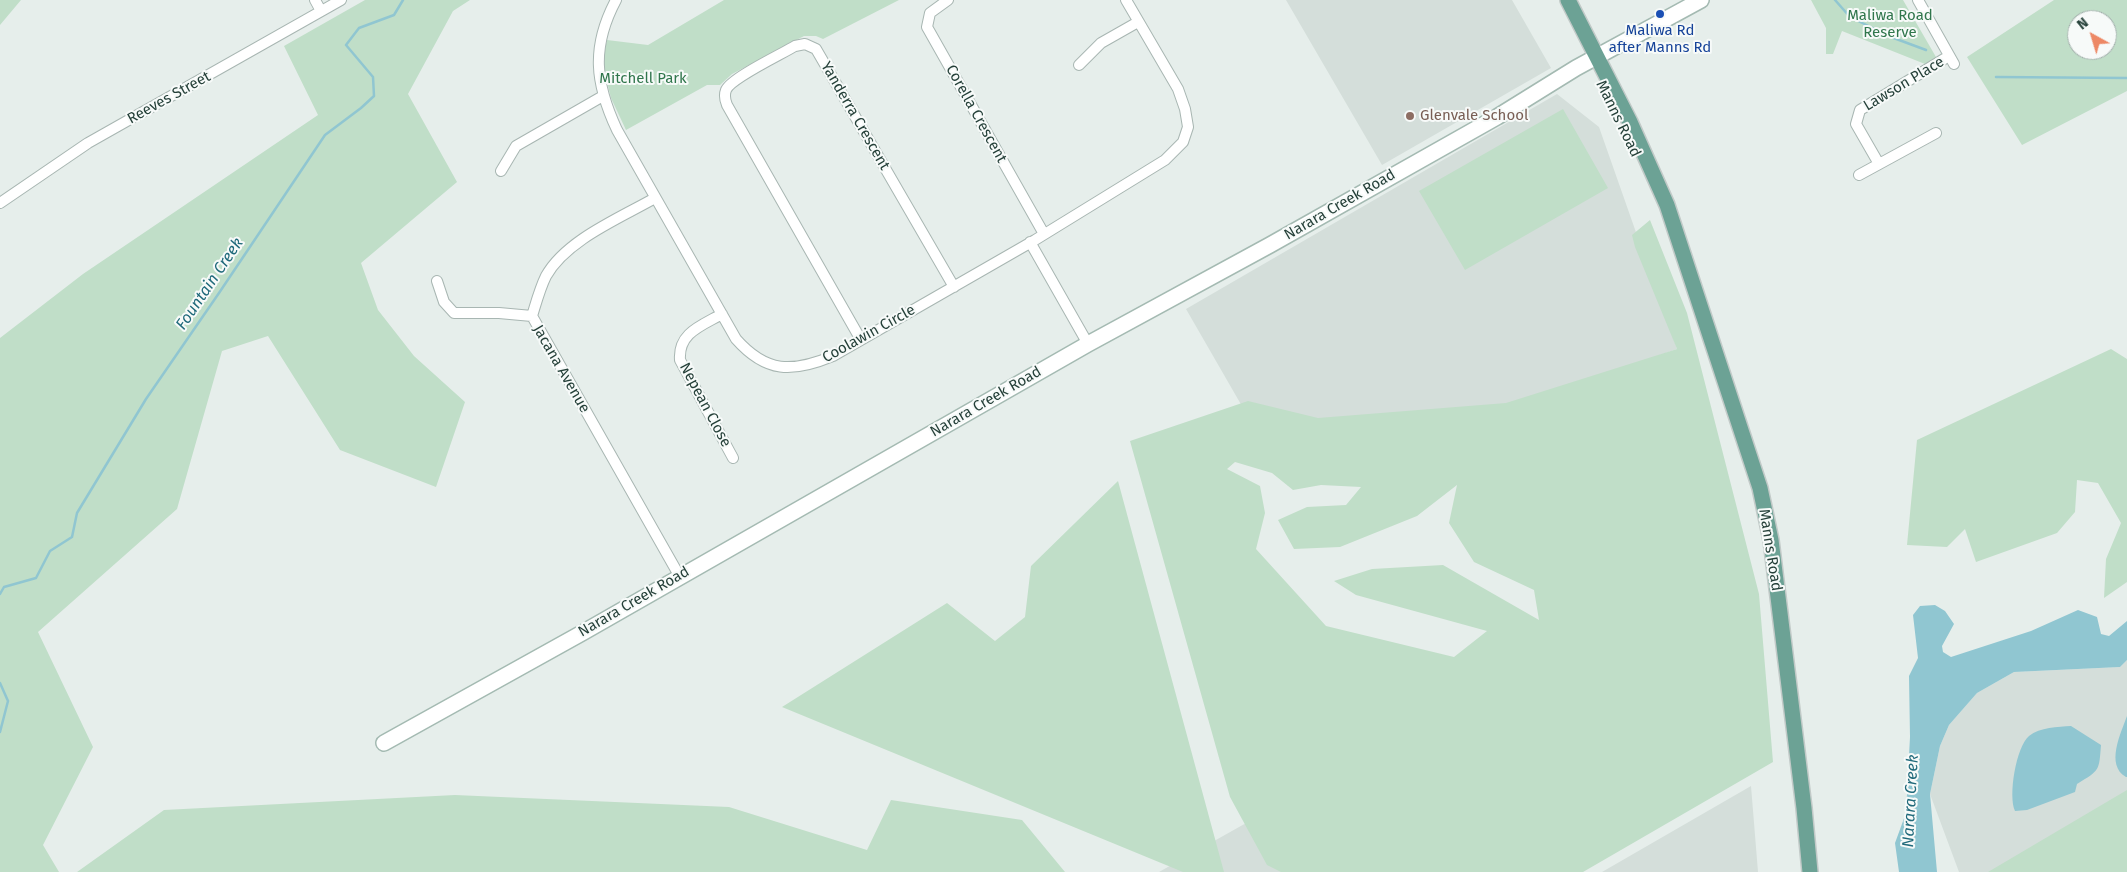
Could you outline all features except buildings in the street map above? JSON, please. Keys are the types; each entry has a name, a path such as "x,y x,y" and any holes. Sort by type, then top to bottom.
{"main road":[{"name":"Manns Road","path":"1556,0 1593,60"},
{"name":"Manns Road","path":"1568,0 1660,209 1678,239 1760,488 1771,540 1804,808 1810,872"}],"street":[{"path":"315,0 322,11"},
{"name":"Reeves Street","path":"0,203 88,143 341,0"},
{"name":"Coolawin Circle","path":"616,0 605,22 599,42 598,61 603,96 617,130 736,338 745,348 768,364 783,368 799,368 816,364 833,356 1044,234 1165,160 1183,142 1188,127 1185,109 1178,88 1126,0"},
{"name":"Corella Crescent","path":"948,0 930,13 927,27 1044,234"},
{"name":"Narara Creek Road","path":"384,743 680,577 1088,344 1497,117 1593,60 1701,0"},
{"name":"Lawson Place","path":"1879,164 1856,124 1860,110 1952,60 1918,0"},
{"path":"1079,65 1101,43 1138,22"},
{"name":"Yanderra Crescent","path":"860,340 727,105 725,98 726,90 735,80 795,46 805,44 816,49 954,287"},
{"path":"501,171 516,146 603,96"},
{"path":"1859,175 1936,133"},
{"name":"Jacana Avenue","path":"655,198 593,232 561,256 546,277 532,316 680,577"},
{"path":"1030,242 1088,344"},
{"path":"437,281 444,302 454,313 532,316"},
{"name":"Nepean Close","path":"722,314 694,330 683,339 679,350 680,360 733,458"}],"shaded area":[{"name":"Glenvale School","path":"1286,0 1512,0 1551,68 1382,165"},
{"path":"1557,94 1599,127 1677,349 1288,486 1186,309"},
{"path":"2127,660 2127,804 2005,872 1959,872 1930,794 1940,746 1949,725 1977,693 2014,672 2120,667"},
{"path":"1312,786 1360,872 1159,872"},
{"path":"1751,786 1758,872 1602,872"}],"green space":[{"path":"0,0 21,0 0,25"},
{"path":"365,0 470,0 453,11 408,94 457,182 361,263 378,310 414,356 465,402 436,487 340,450 268,336 222,351 177,509 38,632 93,747 43,845 59,872 0,872 0,338 83,274 318,115 284,46"},
{"name":"Mitchell Park","path":"724,0 899,0 823,39 816,36 804,36 732,74 720,85 707,85 626,130 611,98 602,62 607,40 648,45"},
{"name":"Maliwa Road Reserve","path":"1811,0 1903,0 1936,57 1925,64 1842,31 1833,54 1826,54 1826,28"},
{"path":"2054,0 2127,0 2127,91 2022,145 1967,57"},
{"path":"1563,109 1608,188 1465,270 1419,191"},
{"path":"1650,220 1687,313 1759,594 1773,762 1583,872 1281,872 1267,865 1230,797 1130,441 1248,401 1318,418 1506,403 1677,349 1635,247 1632,235","holes":["1235,462 1272,473 1293,490 1321,485 1361,487 1346,505 1307,507 1278,520 1294,549 1340,547 1417,516 1457,485 1449,523 1474,562 1534,590 1539,620 1443,565 1372,569 1334,581 1356,595 1487,631 1454,657 1326,626 1256,549 1265,513 1260,486 1227,469"]},
{"path":"2111,349 2127,359 2127,582 2104,598 2106,559 2121,523 2098,483 2077,480 2075,512 2057,533 1976,562 1965,529 1947,547 1907,545 1917,440"},
{"path":"1118,481 1224,872 1183,872 782,707 947,603 995,641 1025,617 1031,566"},
{"path":"2127,790 2127,872 1988,872"},
{"path":"455,795 729,807 867,850 891,800 1022,820 1065,872 77,872 164,810"}],"water":[{"name":"Narara Creek","path":"1935,605 1945,611 1954,624 1942,646 1943,652 1951,657 2031,631 2078,610 2097,617 2101,634 2109,636 2127,621 2127,660 2120,667 2014,672 1977,693 1949,725 1940,746 1930,794 1937,872 1899,872 1895,843 1906,813 1910,737 1909,676 1918,658 1913,615 1920,606"},
{"path":"2127,716 2126,777 2116,765 2116,748"},
{"path":"2071,726 2101,745 2097,769 2077,784 2075,792 2027,810 2015,811 2012,794 2013,784 2017,761 2024,742 2029,736 2038,731"}],"waterway":[{"name":"Fountain Creek","path":"0,594 4,587 36,578 50,551 72,537 77,513 146,399 325,135 374,96 373,77 346,45 359,28 394,15 403,0"},
{"path":"1835,0 1850,17 1891,37 1926,50"},
{"path":"1996,77 2127,78"},
{"name":"Fountain Creek","path":"0,683 8,701 0,732"}],"place":[{"name":"Maliwa Rd after Manns Rd","path":"1660,14"},
{"name":"Glenvale School","path":"1410,116"}]}
